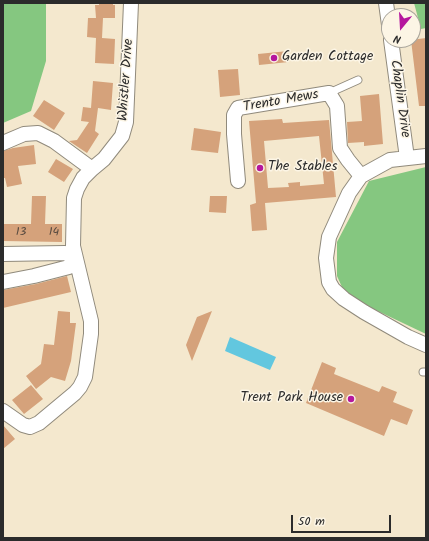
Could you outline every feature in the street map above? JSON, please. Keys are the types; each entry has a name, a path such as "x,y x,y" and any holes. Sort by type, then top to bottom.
{"street":[{"name":"Whistler Drive","path":"3,411 23,425 30,427 39,423 75,393 85,377 91,334 91,320 73,246 74,198 83,178 92,168 104,159 122,136 126,122 131,3"},
{"name":"Chaplin Drive","path":"392,48 407,158"},
{"name":"Trento Mews","path":"238,181 234,115 238,108 329,93 337,106 340,148 361,176"},
{"path":"3,143 24,134 38,133 92,168"},
{"path":"426,156 390,160 361,176 349,193 329,237 326,258 329,282 333,289 344,299 408,337 426,345"},
{"path":"3,254 66,253 75,258 69,267 3,282"}],"lane":[{"path":"329,93 358,80"}],"green space":[{"path":"3,3 46,3 46,61 31,111 3,123"},
{"path":"414,3 426,3 426,28 421,29 421,8 415,8"},
{"path":"426,167 426,334 346,296 337,276 337,242 369,181"}],"water":[{"path":"230,337 276,357 270,370 225,351"}],"building":[{"path":"99,3 113,3 113,5 115,5 115,18 96,18 95,5 99,5"},
{"path":"88,18 103,18 102,38 115,39 114,64 95,63 96,38 87,37"},
{"path":"426,38 426,106 419,106 412,48 421,48 421,39"},
{"name":"Garden Cottage","path":"288,51 289,62 259,65 258,54"},
{"path":"238,69 240,95 220,97 218,70"},
{"path":"93,81 113,83 111,110 98,108 95,131 99,134 87,153 69,141 77,140 89,122 81,121 83,107 91,108"},
{"path":"379,94 383,144 364,146 364,142 348,143 347,122 362,121 360,96"},
{"path":"44,100 65,113 54,130 33,116"},
{"name":"The Stables","path":"282,119 283,123 329,120 336,197 265,203 267,230 252,231 250,205 256,203 249,121","holes":["319,136 324,184 300,186 300,182 288,183 289,187 268,188 264,141"]},
{"path":"194,128 221,132 218,153 191,150"},
{"path":"34,145 36,164 18,166 22,184 7,187 5,178 3,178 3,151"},
{"path":"56,159 73,169 64,182 48,172"},
{"path":"32,196 46,196 45,224 62,224 62,242 3,241 3,224 31,224"},
{"path":"210,196 227,196 226,213 209,212"},
{"path":"67,276 71,292 3,308 3,290"},
{"path":"58,311 70,312 70,323 76,323 71,361 65,381 51,377 36,389 26,376 41,364 44,344 54,345"},
{"path":"212,311 192,361 186,345 197,317"},
{"name":"Trent Park House","path":"322,362 336,368 334,374 379,392 382,386 397,392 393,402 413,410 407,425 391,419 384,436 306,403"},
{"path":"31,385 43,399 24,414 12,400"},
{"path":"3,425 15,439 3,449"}],"place":[{"name":"Garden Cottage","path":"274,58"},
{"name":"The Stables","path":"260,168"},
{"name":"Trent Park House","path":"351,399"}]}
